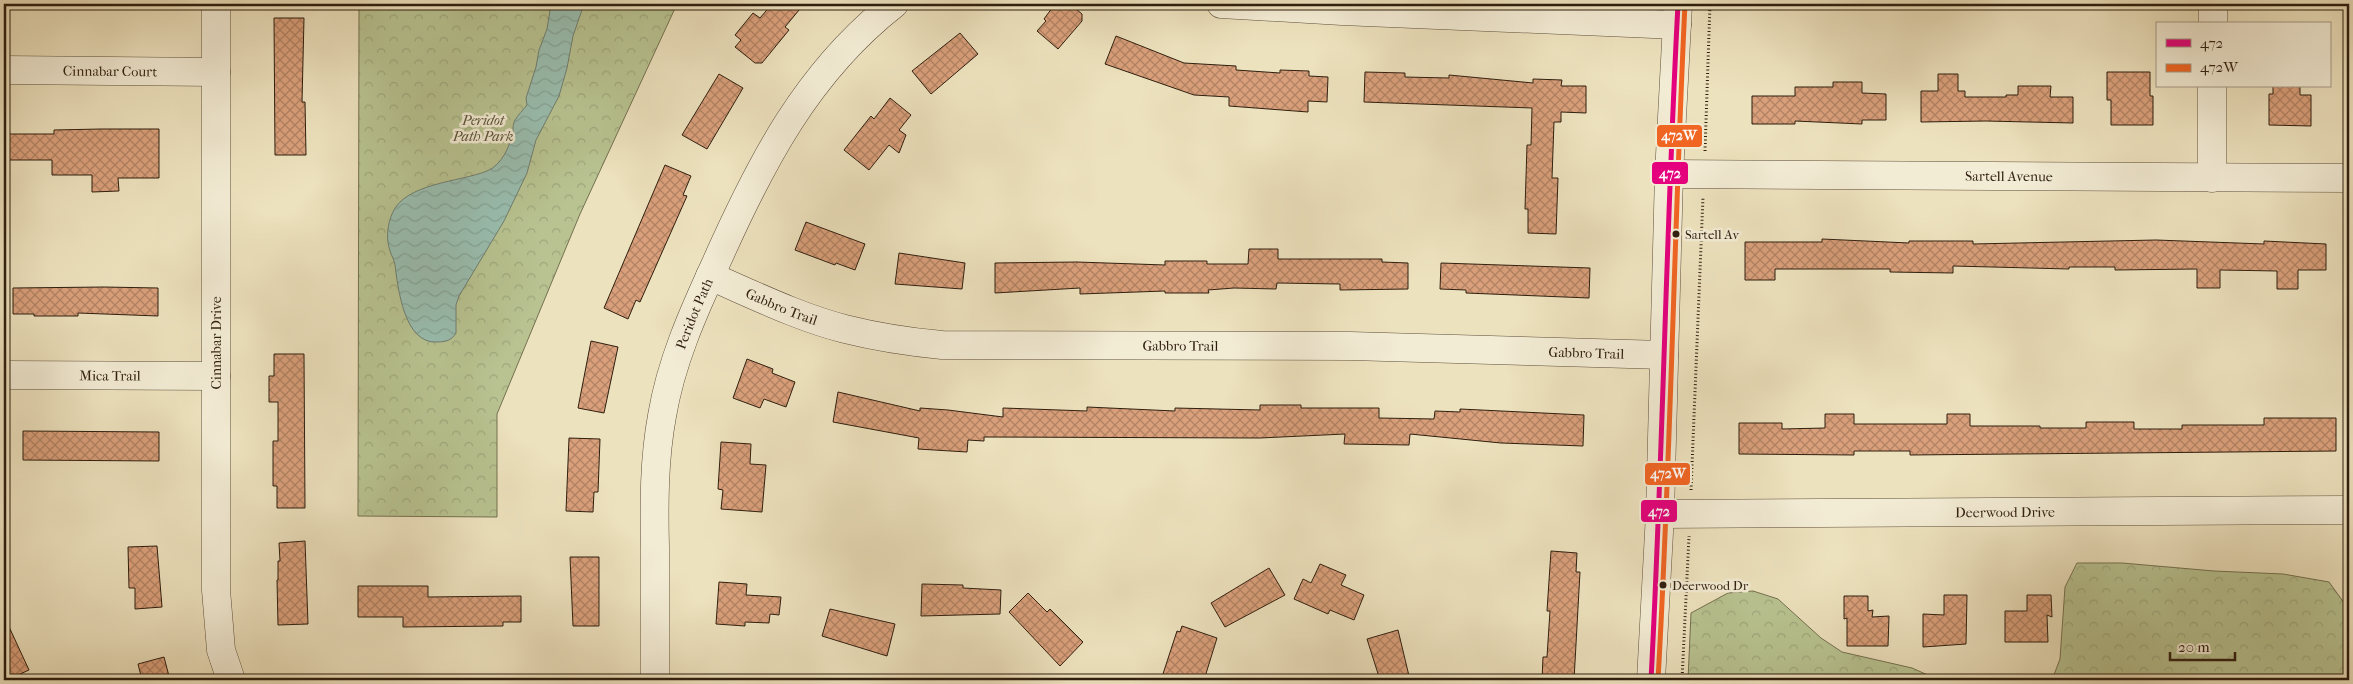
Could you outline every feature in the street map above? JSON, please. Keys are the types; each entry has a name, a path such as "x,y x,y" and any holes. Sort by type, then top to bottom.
{"street":[{"name":"Cinnabar Drive","path":"216,4 217,606 221,650 230,680"},
{"name":"Peridot Path","path":"655,680 655,496 658,440 667,391 679,350 745,198 785,125 841,53 894,4"},
{"path":"1221,4 1678,14 1669,174 1660,514 1650,680"},
{"path":"2212,22 2213,4"},
{"name":"Cinnabar Court","path":"4,70 216,72"},
{"path":"2212,88 2212,178"},
{"name":"Sartell Avenue","path":"1669,174 2349,178"},
{"name":"Gabbro Trail","path":"710,276 792,311 843,329 895,340 934,344 1002,346 1350,346 1664,355"},
{"name":"Mica Trail","path":"4,375 216,376"},
{"name":"Deerwood Drive","path":"1660,514 2349,510"}],"path":[{"path":"1682,680 1710,4"}],"green space":[{"name":"Peridot Path Park","path":"359,4 677,4 580,214 497,414 497,517 358,516"},
{"path":"2077,563 2122,563 2214,571 2283,574 2329,582 2347,607 2349,680 2052,680 2060,659 2065,587"},
{"path":"1753,591 1778,599 1821,638 1842,652 1912,668 1939,680 1688,680 1691,613 1728,593"}],"water":[{"path":"551,4 584,4 573,36 559,96 536,140 527,173 504,221 459,296 456,305 456,333 451,339 446,341 426,340 417,334 410,325 401,300 388,243 388,230 392,214 398,204 420,190 487,171 501,160 510,143 513,124 527,105 526,98 536,67 539,50 547,29"}],"building":[{"path":"772,4 804,4 785,27 789,30 762,63 755,63 735,47 741,40 735,35 753,13 760,18"},
{"path":"1055,4 1070,4 1082,14 1082,21 1058,49 1037,31 1046,21 1044,19"},
{"path":"274,18 304,18 302,102 305,102 306,155 275,155"},
{"path":"960,33 978,54 931,94 912,71"},
{"path":"1116,36 1184,63 1236,66 1236,70 1280,73 1280,70 1309,71 1309,76 1328,77 1327,102 1308,101 1308,112 1229,106 1229,97 1194,95 1105,64"},
{"path":"1365,72 1405,73 1405,77 1449,78 1449,75 1533,83 1533,79 1562,80 1561,86 1586,86 1586,113 1561,112 1561,122 1554,122 1552,178 1558,178 1556,234 1528,233 1528,209 1525,209 1527,145 1531,145 1532,108 1364,102"},
{"path":"2107,72 2150,72 2150,96 2153,96 2153,125 2111,125 2111,100 2107,100"},
{"path":"719,74 743,88 707,149 682,135"},
{"path":"1938,74 1958,74 1958,91 1965,91 1965,97 2006,97 2006,95 2018,95 2018,86 2051,86 2050,97 2073,97 2073,123 1921,122 1921,91 1938,91"},
{"path":"1833,82 1862,82 1862,93 1886,94 1886,120 1862,120 1862,124 1795,121 1795,124 1752,124 1752,96 1795,96 1795,87 1833,87"},
{"path":"2273,88 2300,88 2300,95 2311,95 2311,126 2269,125 2269,94 2273,94"},
{"path":"890,98 911,115 899,130 906,135 899,153 889,145 869,170 844,150 871,116 874,119"},
{"path":"159,129 159,178 118,178 119,191 92,192 92,175 52,175 52,160 7,160 7,134 54,134 54,130"},
{"path":"665,165 691,176 683,195 687,196 640,302 636,300 628,319 604,308"},
{"path":"806,222 865,244 855,270 836,263 835,265 795,250"},
{"path":"1822,239 1909,243 1909,241 1973,241 1973,244 2156,240 2264,244 2264,241 2326,244 2326,270 2298,270 2298,289 2277,289 2277,271 2220,270 2220,288 2197,288 2197,269 2115,270 2115,267 2069,267 2069,269 1953,266 1953,273 1890,272 1890,269 1775,269 1775,280 1745,280 1745,242 1822,242"},
{"path":"1249,249 1278,249 1278,259 1382,259 1382,262 1408,263 1408,289 1340,290 1340,284 1277,283 1276,289 1234,288 1208,290 1209,293 1165,293 1165,291 1080,294 1080,288 995,293 995,263 1077,262 1165,265 1165,261 1207,261 1207,264 1248,264"},
{"path":"899,253 965,263 962,289 895,284"},
{"path":"1441,263 1590,268 1589,298 1466,293 1466,290 1440,289"},
{"path":"13,288 158,288 158,316 78,313 78,316 13,314"},
{"path":"591,341 618,347 604,413 578,408"},
{"path":"274,354 304,354 305,508 277,508 277,486 273,486 273,441 278,441 278,402 269,402 269,376 274,376"},
{"path":"747,359 773,369 772,373 795,382 786,407 764,399 760,408 733,398"},
{"path":"838,392 920,411 920,408 948,410 1003,417 1003,408 1087,411 1087,407 1175,411 1175,408 1260,410 1260,405 1301,405 1301,408 1379,408 1379,418 1434,419 1435,411 1460,412 1460,409 1584,415 1583,446 1501,443 1410,434 1409,445 1344,444 1345,434 1260,438 984,437 984,441 968,440 967,452 918,449 919,438 833,422"},
{"path":"1825,414 1854,414 1854,424 1947,424 1947,414 1970,414 1970,426 2086,428 2086,422 2134,422 2134,429 2182,429 2182,425 2264,425 2264,418 2336,418 2336,451 1910,455 1910,451 1854,451 1854,455 1739,454 1739,423 1782,423 1782,429 1825,428"},
{"path":"23,431 159,432 159,461 23,460"},
{"path":"569,438 600,439 598,492 594,492 593,512 566,511"},
{"path":"721,442 751,444 750,464 766,465 762,512 721,509 723,490 718,489"},
{"path":"305,541 308,624 278,625 277,580 278,561 280,561 279,543"},
{"path":"157,546 162,607 135,609 135,588 129,588 128,547"},
{"path":"1551,551 1577,553 1576,572 1580,572 1574,680 1542,680 1543,657 1547,657 1550,611 1547,611"},
{"path":"570,557 599,557 599,626 573,626"},
{"path":"1320,564 1346,575 1341,585 1364,595 1354,620 1330,610 1328,614 1294,599 1303,579 1311,583"},
{"path":"1269,568 1285,595 1225,627 1211,603"},
{"path":"719,582 747,584 746,595 781,597 779,615 770,614 769,623 745,622 745,626 716,624"},
{"path":"922,584 963,585 963,588 1001,590 1000,614 921,616"},
{"path":"358,586 428,586 428,597 521,596 521,622 503,622 503,626 403,627 403,617 358,617"},
{"path":"1028,593 1047,612 1050,609 1083,642 1060,666 1009,612"},
{"path":"1944,595 1967,595 1966,644 1923,647 1923,614 1944,615"},
{"path":"2027,595 2051,595 2052,617 2047,615 2048,642 2005,642 2005,611 2027,611"},
{"path":"1844,596 1868,596 1868,611 1873,610 1872,617 1889,616 1888,646 1847,646 1847,618 1844,619"},
{"path":"830,609 895,624 887,656 822,636"},
{"path":"4,616 29,670 7,680 4,680"},
{"path":"1182,626 1217,638 1204,680 1161,680 1177,631 1180,632"},
{"path":"1398,630 1410,680 1380,680 1367,639"},
{"path":"164,657 170,680 142,680 138,664"}],"transit line":[{"name":"472","path":"1651,680 1678,4"},
{"name":"472W","path":"1658,680 1685,4"}],"place":[{"name":"Sartell Av","path":"1676,234"},
{"name":"Deerwood Dr","path":"1663,585"}]}
